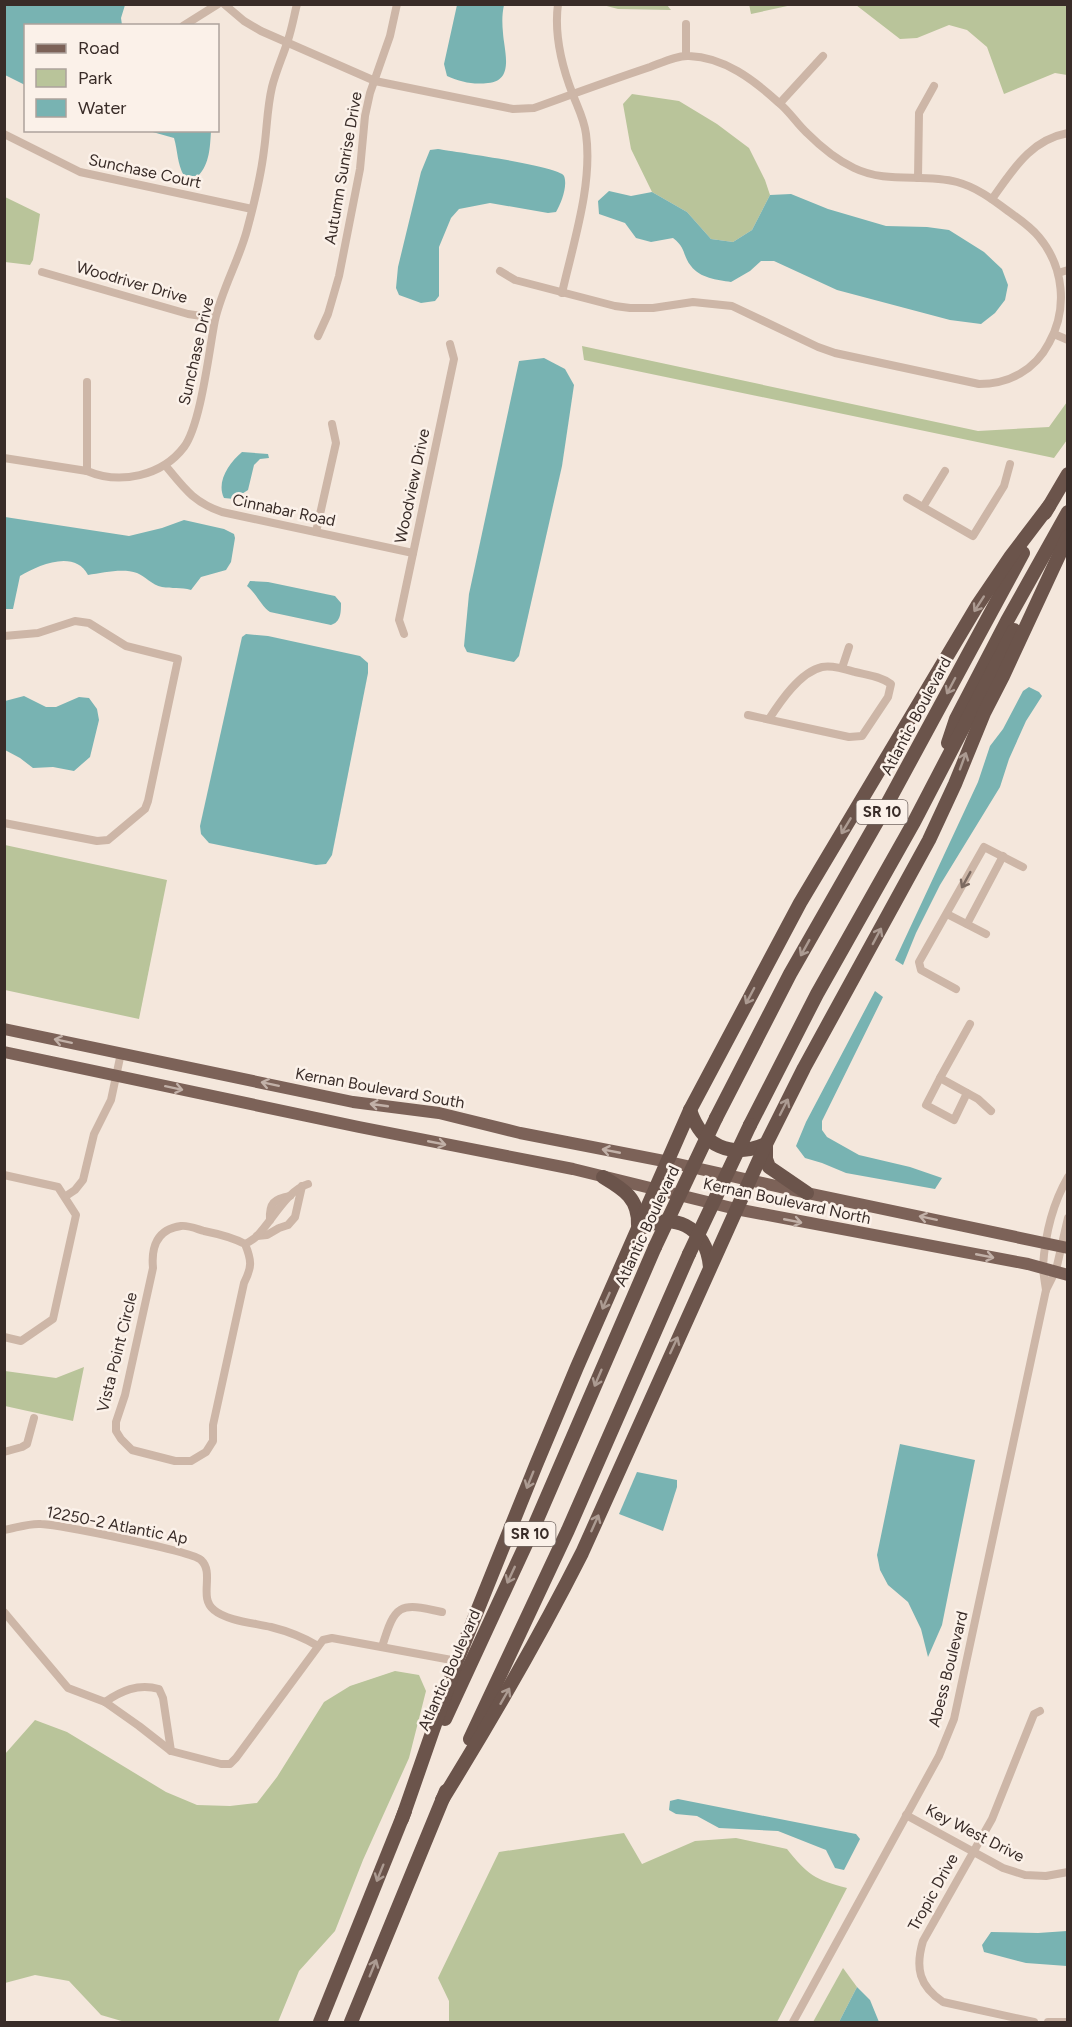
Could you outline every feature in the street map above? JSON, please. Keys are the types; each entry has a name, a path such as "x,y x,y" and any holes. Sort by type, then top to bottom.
{"highway":[{"name":"Atlantic Boulevard","path":"320,2022 402,1819 465,1673 573,1437 655,1247 716,1118 790,974 886,806 1068,474"},
{"path":"402,1819 457,1661 572,1377 669,1162 690,1110 800,903 977,606 1049,506"},
{"path":"937,779 956,719 1068,512"},
{"path":"442,1800 548,1620 582,1553 766,1144 804,1068 929,840 984,713 1068,535"},
{"name":"SR 10","path":"351,2022 442,1800 568,1530 689,1254 750,1125 817,994 937,779 1019,622 1068,535"},
{"path":"690,1110 700,1132 719,1147 743,1151 766,1144"},
{"path":"766,1144 766,1159 769,1167 807,1193"},
{"path":"603,1177 627,1193 634,1202 638,1215 638,1230"},
{"path":"638,1230 661,1221 674,1221 686,1226 704,1243 709,1254 710,1267"}],"main road":[{"name":"Kernan Boulevard South","path":"4,1029 353,1102 439,1113 520,1133 750,1179"},
{"path":"4,1052 117,1076"},
{"name":"Kernan Boulevard North","path":"117,1076 562,1167 736,1209 1062,1272"},
{"name":"Kernan Boulevard North","path":"750,1179 1065,1247"}],"street":[{"path":"186,24 218,4"},
{"path":"224,4 244,21 287,44 375,81 513,109 534,108 686,55 716,60 730,66 780,103 829,153 854,168 872,175 935,178 957,182 992,199 1034,231 1049,250 1058,273 1061,308 1054,333 1041,357 1023,372 1002,382 979,384 836,352 732,306 693,302 653,308 630,308 515,280 500,271"},
{"name":"Sunchase Drive","path":"4,458 126,478 156,470 172,462 186,445 195,421 216,318 238,259 252,209 264,154 268,108 297,4"},
{"name":"Autumn Sunrise Drive","path":"318,336 328,314 339,276 360,169 365,116 370,93 390,36 397,4"},
{"path":"558,4 557,37 586,132 588,177 562,293"},
{"path":"686,24 686,55"},
{"path":"780,103 823,56"},
{"path":"918,178 917,122 919,113 934,86"},
{"path":"992,199 1020,160 1031,149 1051,137 1068,133"},
{"name":"Sunchase Court","path":"4,134 80,172 252,209"},
{"path":"1058,273 1068,270"},
{"name":"Woodriver Drive","path":"42,272 188,314 216,318"},
{"path":"1054,333 1068,340"},
{"name":"Woodview Drive","path":"404,634 399,620 454,359 450,344"},
{"path":"87,382 87,471"},
{"path":"316,532 336,443 332,424"},
{"path":"907,498 973,536 1004,486 1010,464"},
{"name":"Cinnabar Road","path":"165,465 192,496 208,507 222,512 413,553"},
{"path":"923,507 945,471"},
{"path":"4,636 38,633 75,621 89,623 126,646 178,659 145,809 108,840 97,842 4,823"},
{"path":"842,668 849,647"},
{"path":"748,715 849,737 862,736 888,697 891,684 882,678 842,668 822,667 809,674 784,696 769,719"},
{"path":"956,989 921,970 920,962 984,847 1023,867"},
{"path":"967,924 1003,856"},
{"path":"947,914 986,934"},
{"path":"967,1093 954,1120 926,1104 970,1024"},
{"path":"66,1197 83,1180 94,1134 111,1100 121,1053"},
{"path":"940,1078 978,1100 991,1111"},
{"path":"4,1175 54,1185 66,1197 76,1215 53,1319 21,1341 4,1337"},
{"name":"Abess Boulevard","path":"793,2022 939,1756 954,1719 1047,1290 1043,1267 1053,1211 1068,1177"},
{"path":"245,1244 257,1236 290,1196 305,1185 295,1217 288,1225 267,1235 257,1236"},
{"name":"Abess Boulevard","path":"1047,1290 1062,1272 1068,1218"},
{"name":"Vista Point Circle","path":"183,1226 225,1235 245,1244 251,1270 244,1283 213,1425 213,1441 206,1452 191,1461 175,1461 132,1450 116,1431 116,1422 125,1395 153,1268 154,1244 160,1235 169,1229 183,1226"},
{"path":"4,1452 27,1444 34,1418"},
{"path":"4,1444 22,1447"},
{"name":"12250-2 Atlantic Ap","path":"4,1530 39,1524 196,1556 204,1562 207,1574 206,1600 213,1610 224,1616 303,1638 318,1646"},
{"path":"382,1647 390,1621 398,1610 408,1606 442,1612"},
{"path":"4,1612 68,1688 105,1702 171,1751 221,1764 230,1764 236,1758 323,1640 332,1638 457,1661"},
{"path":"105,1702 122,1690 147,1687 159,1689 163,1698 171,1751"},
{"name":"Tropic Drive","path":"1034,2022 943,2002 933,1996 921,1976 918,1956 923,1941 992,1819 1034,1714 1040,1711"},
{"name":"Key West Drive","path":"906,1815 1003,1868 1025,1875 1068,1872"},
{"path":"1048,2022 1068,2022"}],"green space":[{"path":"749,4 792,4 792,5 751,14"},
{"path":"603,5 667,5 671,10 618,9"},
{"path":"856,5 1067,5 1067,75 1055,73 1004,94 987,47 967,30 949,25 917,38 900,39"},
{"path":"632,94 679,101 717,124 749,148 770,195 752,230 733,242 711,239 687,212 652,192 631,149 623,104"},
{"path":"5,197 40,214 33,260 30,265 5,262"},
{"path":"582,346 978,431 1049,427 1067,402 1067,440 1054,458 584,360"},
{"path":"5,845 167,880 139,1019 5,990"},
{"path":"84,1367 73,1421 5,1406 5,1371 56,1378"},
{"path":"395,1671 419,1675 426,1691 409,1758 363,1860 335,1931 299,1971 278,2022 125,2022 101,2015 69,1981 35,1975 5,1983 5,1754 35,1720 67,1732 166,1792 197,1805 230,1806 257,1803 277,1777 324,1702 350,1686"},
{"path":"624,1833 642,1864 695,1841 736,1838 787,1849 812,1875 847,1888 777,2022 449,2022 449,2001 438,1978 499,1852"},
{"path":"843,1968 857,1987 839,2022 813,2022"}],"water":[{"path":"5,4 125,5 121,18 122,24 24,24 24,84 5,75"},
{"path":"457,5 504,5 502,26 506,64 502,77 496,81 483,84 472,83 447,76 444,64"},
{"path":"153,132 211,132 207,160 198,176 184,176 174,138"},
{"path":"438,149 506,160 558,172 564,176 565,190 556,212 548,213 490,203 459,209 451,218 439,247 439,296 435,301 421,303 399,295 396,288 398,267 421,172 430,150"},
{"path":"609,191 631,196 652,192 687,212 711,239 733,242 752,230 770,195 791,194 828,209 886,226 949,230 984,252 1002,269 1008,285 1005,300 995,313 981,324 950,320 837,290 774,261 761,261 750,271 731,282 709,278 691,266 680,245 673,238 651,242 636,238 625,223 599,214 598,201"},
{"path":"544,358 565,369 574,385 562,466 519,656 514,662 467,652 464,646 469,594 519,361"},
{"path":"242,452 268,454 269,458 260,459 254,465 248,490 234,499 224,498 222,486 225,473"},
{"path":"5,517 129,536 184,520 224,529 234,534 235,538 231,562 226,570 201,577 191,590 158,586 140,574 125,571 88,575 82,567 74,563 56,562 20,576 13,609 5,609"},
{"path":"250,581 268,582 335,596 341,603 340,616 337,622 331,625 270,612 247,586"},
{"path":"246,634 268,636 360,656 368,663 368,673 332,855 326,864 316,865 209,843 201,834 200,826 242,637"},
{"path":"1029,687 1042,696 1026,721 1009,759 1000,787 940,885 903,965 895,960 978,782 990,746 1003,729 1023,691"},
{"path":"24,696 46,707 56,707 79,697 89,698 97,709 99,720 90,757 74,771 53,767 33,768 5,750 5,701"},
{"path":"875,991 883,997 822,1121 822,1130 827,1137 859,1155 910,1167 942,1178 935,1189 846,1173 805,1158 796,1146 806,1122"},
{"path":"900,1444 975,1460 942,1625 928,1657 921,1629 908,1602 888,1585 880,1570 877,1555"},
{"path":"637,1472 677,1480 677,1487 663,1531 619,1514"},
{"path":"678,1799 856,1834 860,1839 844,1870 835,1868 826,1850 778,1831 719,1828 697,1816 676,1814 669,1810 670,1801"},
{"path":"1067,1931 1067,1966 1026,1963 984,1952 982,1945 991,1932"},
{"path":"857,1987 870,2000 879,2022 839,2022"}]}
